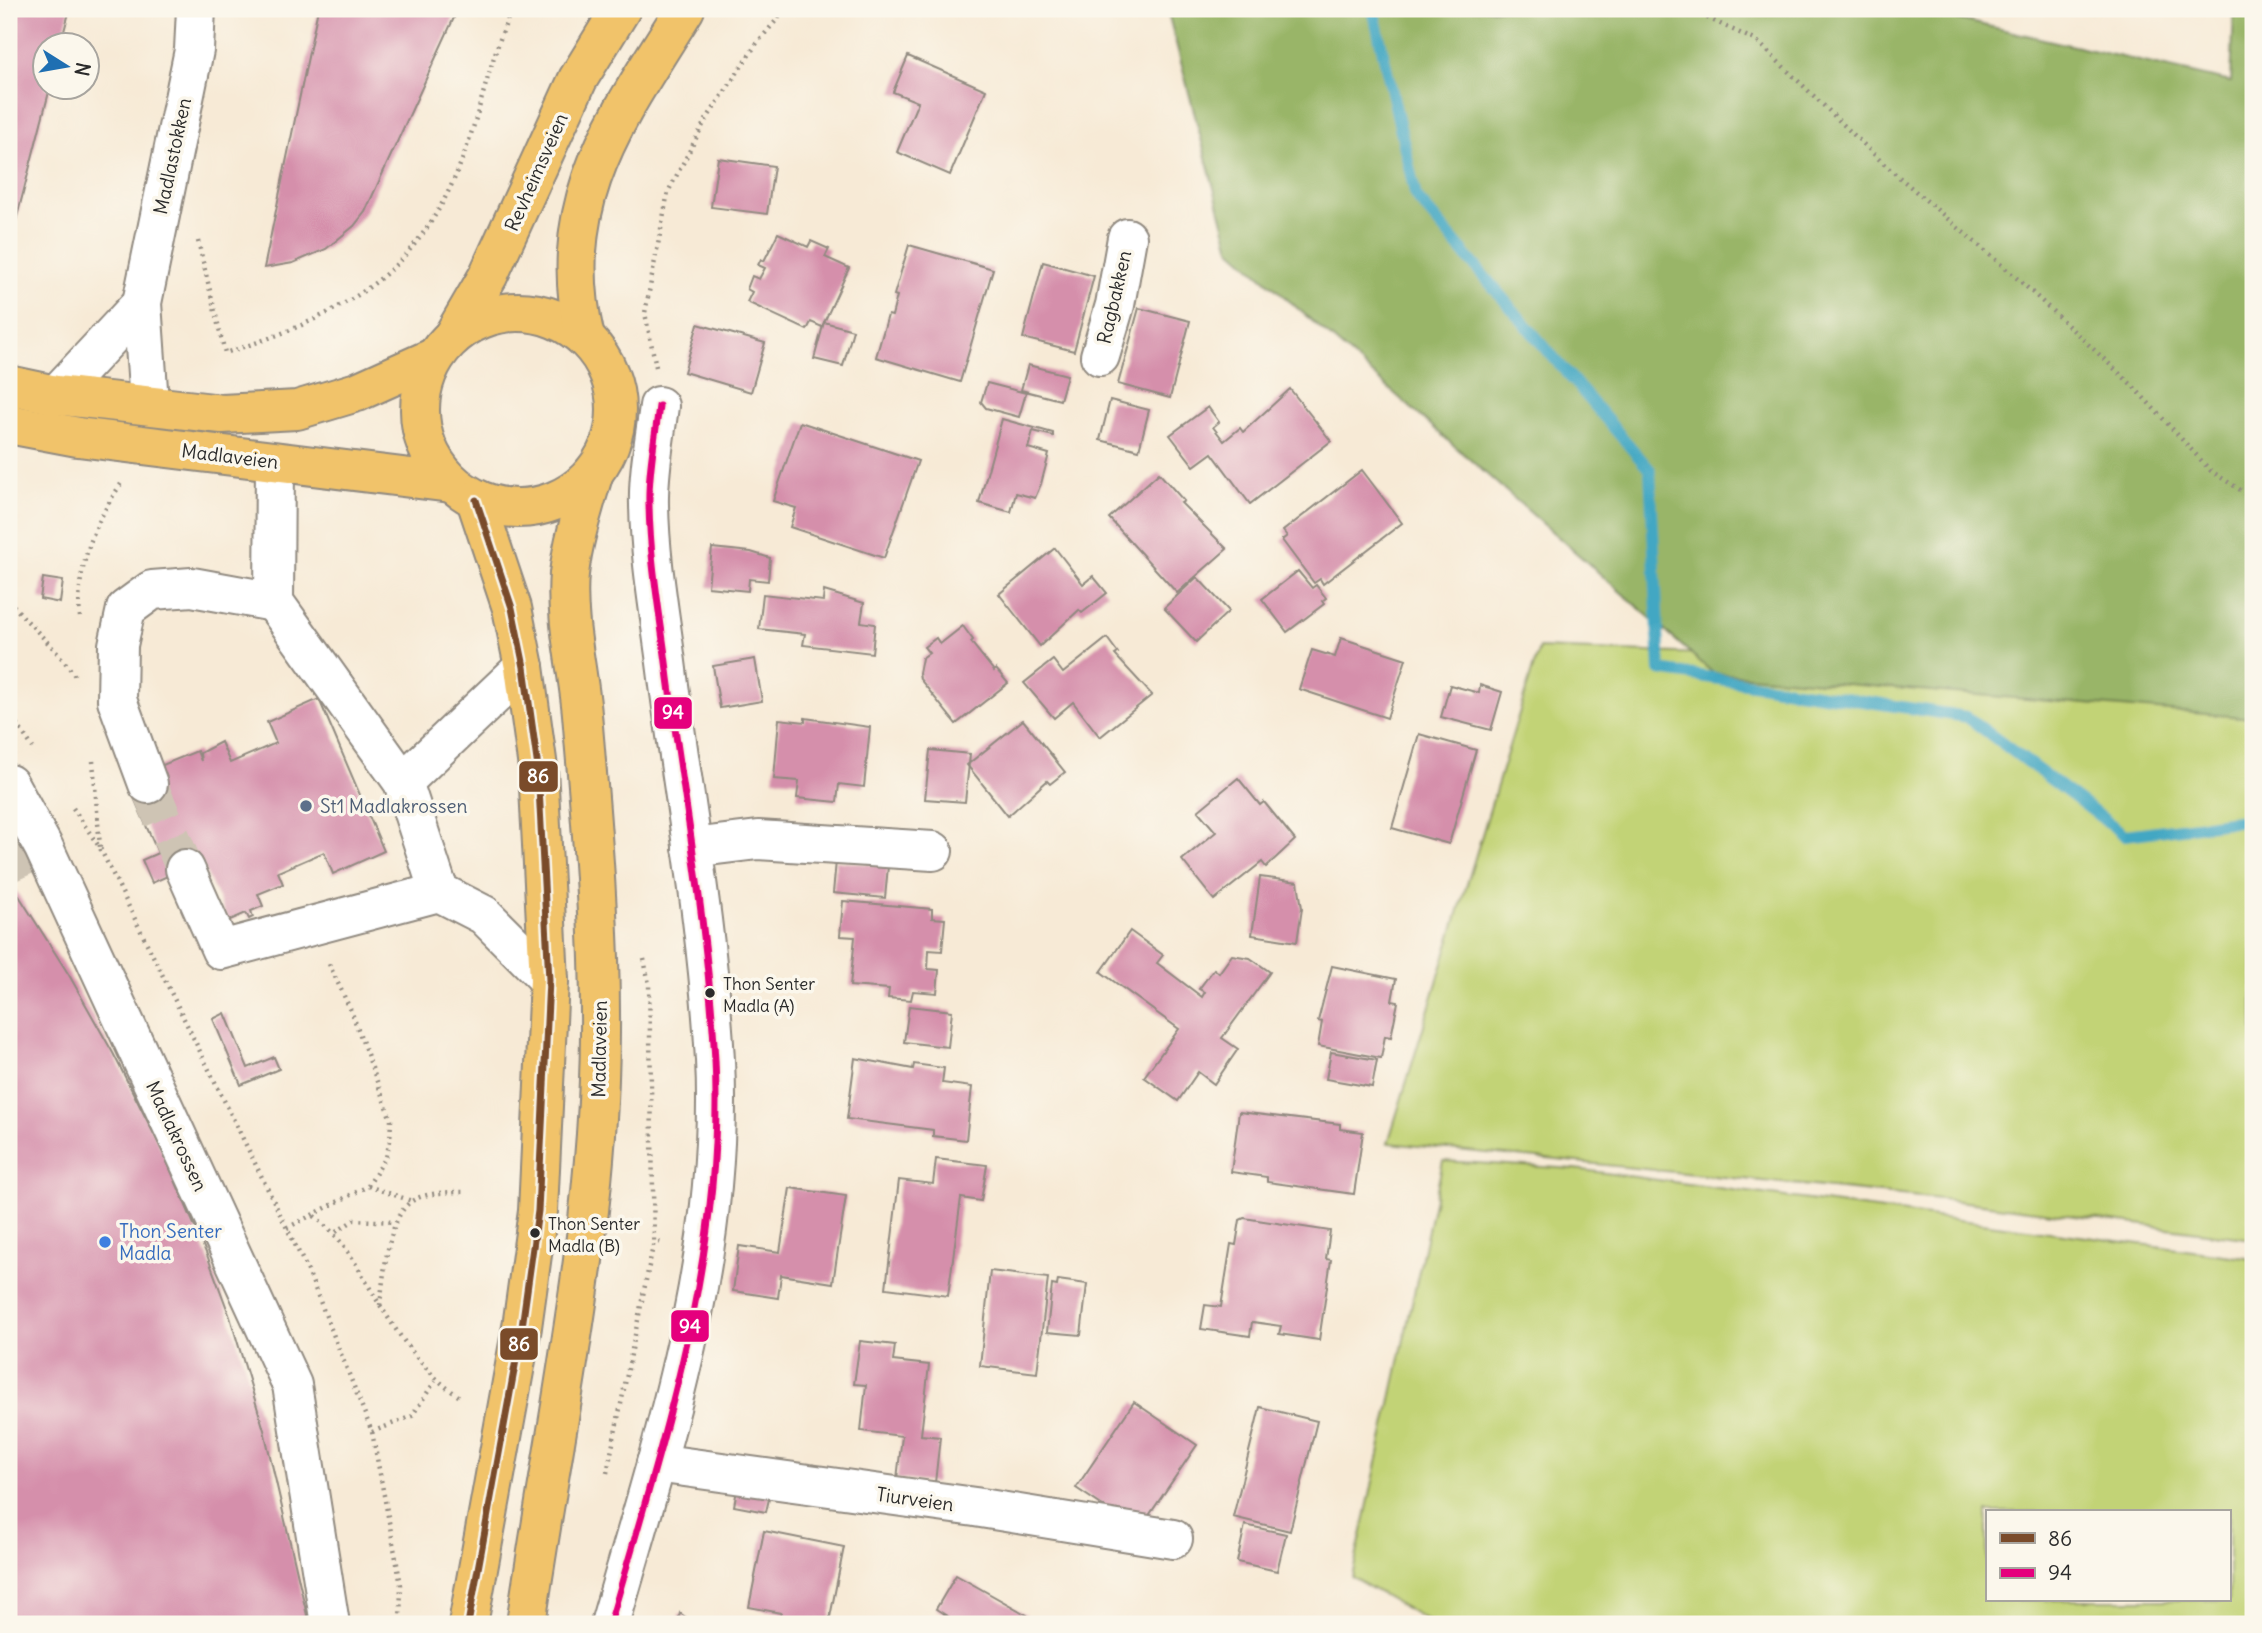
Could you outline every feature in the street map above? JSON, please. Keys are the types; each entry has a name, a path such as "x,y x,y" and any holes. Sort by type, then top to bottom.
{"main road":[{"name":"Revheimsveien","path":"444,347 493,265 578,79 621,9"},
{"path":"585,338 577,303 576,257 582,205 604,145 641,76 678,20"},
{"path":"9,385 56,395 149,403 222,414 297,410 357,392 444,347 477,321 504,313 523,313 561,321 585,338 607,370 614,388 616,418 609,447 594,472 575,491 552,503 526,508 501,508 464,491 434,462 423,437 419,409 423,382 444,347"},
{"name":"Madlaveien","path":"9,424 78,437 275,462 464,491"},
{"name":"Madlaveien","path":"526,1624 585,1249 596,1141 600,1035 598,897 577,664 570,615 569,577 577,528 594,472"},
{"path":"464,491 512,608 524,667 538,768 549,980 538,1212 522,1327 468,1624"}],"street":[{"name":"Madlastokken","path":"149,403 142,303 194,50 196,9"},
{"name":"Ragbakken","path":"1100,356 1115,305 1127,238"},
{"path":"56,395 142,303"},
{"path":"610,1624 694,1317 705,1251 716,1146 715,1062 707,947 653,565 649,502 659,406"},
{"path":"275,462 274,602 403,782 439,892"},
{"path":"148,784 117,700 118,645 126,609 152,590 192,587 274,602"},
{"path":"403,782 524,667"},
{"name":"Madlakrossen","path":"9,784 44,848 292,1385 330,1624"},
{"path":"692,848 758,840 933,851"},
{"path":"185,869 221,950 439,892 484,915 549,980"},
{"name":"Tiurveien","path":"656,1463 975,1507 1173,1539"}],"path":[{"path":"198,239 225,353 277,336 356,298 388,274 419,238 442,204 462,159 487,73 512,9"},
{"path":"659,406 657,371 645,313 668,192 704,123 757,43 786,9"},
{"path":"1688,9 1757,41 1885,165 2019,280 2132,385 2211,471 2253,498"},
{"path":"9,600 30,627 60,653 88,695 117,700"},
{"path":"100,848 308,1271 372,1432 401,1585 400,1624"},
{"path":"287,1228 368,1186 386,1157 391,1120 352,1013 311,925"},
{"path":"606,1480 654,1241 649,984"},
{"path":"368,1186 412,1201 447,1192 466,1192"},
{"path":"380,1306 395,1222 412,1201"},
{"path":"314,1216 336,1232 380,1306 435,1381 460,1398"},
{"path":"336,1232 354,1220 395,1222"},
{"path":"654,1241 705,1251"},
{"path":"372,1432 412,1416 435,1381"}],"green space":[{"path":"1167,9 1913,9 2231,82 2234,9 2253,9 2253,718 1713,673 1230,249"},
{"path":"1539,648 2253,674 2253,1239 1950,1200 1388,1143"},
{"path":"1443,1161 1575,1169 2253,1259 2253,1624 1434,1624 1352,1577"}],"building":[{"path":"9,9 70,9 64,32 32,32 32,102 46,102 10,244"},
{"path":"318,9 458,9 365,212 354,226 326,249 293,263 264,268"},
{"path":"908,56 986,90 950,175 897,152 918,102 893,92"},
{"path":"718,158 774,166 767,214 711,207"},
{"path":"778,233 808,247 811,241 829,249 825,257 849,268 822,327 811,322 807,330 747,302 752,292 747,289 752,276 759,279 765,268 758,265 761,259 764,261"},
{"path":"909,245 993,269 960,382 876,357 888,315 892,316 897,296 894,295"},
{"path":"1043,262 1094,276 1074,351 1023,338"},
{"path":"1139,308 1190,321 1170,398 1118,384"},
{"path":"824,322 853,330 843,366 814,359"},
{"path":"698,324 765,343 751,392 684,372"},
{"path":"1028,365 1067,375 1060,400 1021,390"},
{"path":"987,383 1026,393 1019,417 986,408 981,402"},
{"path":"1290,389 1331,441 1250,504 1212,453 1194,466 1170,435 1208,407 1219,422 1213,427 1224,441 1240,428 1243,432"},
{"path":"1110,400 1149,410 1139,450 1100,440"},
{"path":"1002,419 1053,433 1053,436 1033,431 1028,448 1049,454 1041,484 1035,498 1016,493 1011,512 979,503"},
{"path":"800,422 918,461 884,558 790,527 796,508 773,501"},
{"path":"1362,470 1402,523 1323,584 1320,579 1314,583 1282,540 1287,536 1283,531"},
{"path":"1159,473 1184,501 1181,503 1227,549 1177,593 1109,518"},
{"path":"712,548 751,552 770,558 768,581 749,579 748,591 708,587"},
{"path":"1055,548 1083,584 1093,576 1107,593 1082,613 1079,610 1040,646 999,594"},
{"path":"1298,571 1312,588 1316,585 1326,598 1322,601 1324,604 1287,632 1262,599"},
{"path":"1197,577 1229,611 1196,642 1164,608"},
{"path":"43,578 63,581 60,603 40,599"},
{"path":"824,591 864,603 861,622 875,624 872,653 803,645 805,634 759,629 763,594 823,601"},
{"path":"963,626 973,640 971,642 994,671 996,669 1008,683 956,724 920,679 919,673 922,658 929,653 924,647 936,638 940,644"},
{"path":"1107,638 1118,653 1115,655 1152,695 1100,737 1073,702 1054,718 1024,683 1053,660 1063,673"},
{"path":"1341,638 1406,659 1387,718 1299,689 1312,650 1335,657"},
{"path":"755,659 762,701 720,708 713,666"},
{"path":"1450,685 1479,693 1480,685 1502,692 1491,730 1441,717"},
{"path":"319,699 384,851 333,874 324,852 278,872 283,884 258,894 263,906 251,911 253,917 249,919 246,913 228,921 201,861 152,883 142,860 158,853 131,791 160,766 197,751 201,761 200,753 221,742 230,763 276,743 267,722"},
{"path":"805,718 870,727 864,787 839,784 837,802 797,798 799,781 774,779 779,719 805,722"},
{"path":"1023,720 1065,772 1050,784 1047,781 1008,816 967,765"},
{"path":"1419,734 1476,750 1449,844 1392,828"},
{"path":"930,750 970,754 965,802 925,799"},
{"path":"1238,778 1260,805 1264,802 1295,840 1266,867 1262,862 1214,900 1182,860 1216,832 1198,811"},
{"path":"836,861 888,866 885,898 833,893"},
{"path":"1260,877 1298,882 1302,908 1297,942 1252,935"},
{"name":"Thon Senter Madla","path":"9,880 69,975 113,1053 163,1152 207,1255 230,1317 264,1430 309,1624 9,1624"},
{"path":"843,901 932,909 932,918 945,919 942,951 929,950 928,969 939,970 937,993 913,991 911,1000 888,998 889,989 850,986 855,937 840,936"},
{"path":"1130,931 1163,955 1157,963 1202,997 1205,992 1199,989 1214,969 1219,973 1232,955 1250,958 1270,972 1222,1038 1238,1049 1214,1084 1198,1072 1178,1101 1144,1077 1179,1029 1101,972"},
{"path":"1332,966 1396,979 1392,1001 1398,1002 1391,1037 1385,1036 1381,1058 1318,1046 1322,1022 1318,1021"},
{"path":"909,1006 952,1011 948,1047 904,1042"},
{"path":"225,1013 248,1068 274,1057 279,1069 241,1085 213,1019"},
{"path":"1331,1052 1377,1060 1372,1087 1326,1079"},
{"path":"855,1058 913,1069 914,1064 944,1068 942,1083 972,1087 966,1140 933,1136 933,1130 847,1119"},
{"path":"1239,1112 1340,1124 1340,1129 1363,1132 1354,1194 1267,1182 1267,1177 1231,1172"},
{"path":"936,1159 987,1165 981,1201 961,1198 948,1296 886,1288 899,1180 933,1184"},
{"path":"790,1188 846,1196 833,1283 781,1275 778,1298 733,1291 739,1246 780,1252"},
{"path":"1244,1218 1330,1231 1326,1259 1331,1260 1319,1340 1279,1334 1281,1326 1252,1322 1250,1336 1201,1329 1205,1305 1221,1307 1231,1244 1236,1245 1240,1220"},
{"path":"990,1271 1048,1278 1037,1373 980,1366"},
{"path":"1058,1280 1087,1284 1081,1335 1047,1332 1052,1285 1057,1286"},
{"path":"860,1341 895,1345 893,1361 929,1365 921,1435 940,1437 935,1483 897,1479 902,1436 861,1431 866,1385 854,1384"},
{"path":"1134,1402 1197,1445 1139,1530 1076,1488"},
{"path":"1260,1407 1317,1421 1290,1531 1233,1517"},
{"path":"738,1484 771,1490 766,1512 734,1506"},
{"path":"1245,1525 1286,1534 1277,1571 1237,1562"},
{"path":"764,1531 844,1547 829,1622 817,1620 816,1624 778,1624 781,1613 749,1607"},
{"path":"956,1575 1027,1615 1021,1624 960,1624 936,1609"},
{"path":"680,1613 694,1624 677,1624"}],"waterway":[{"path":"1373,9 1416,197 1650,470 1660,670 1967,717 2125,835 2253,819"}],"tunnel":[{"path":"148,784 185,869"},
{"path":"9,863 44,848"}],"transit line":[{"name":"94","path":"610,1624 686,1345 700,1275 716,1132 715,1060 707,964 651,548 650,481 659,406"},
{"name":"86","path":"468,1624 522,1327 538,1211 549,980 538,768 524,667 512,608 476,500"}],"place":[{"name":"St1 Madlakrossen","path":"306,806"},
{"name":"Thon Senter Madla (A)","path":"710,993"},
{"name":"Thon Senter Madla (B)","path":"535,1233"},
{"name":"Thon Senter Madla","path":"105,1242"}]}
